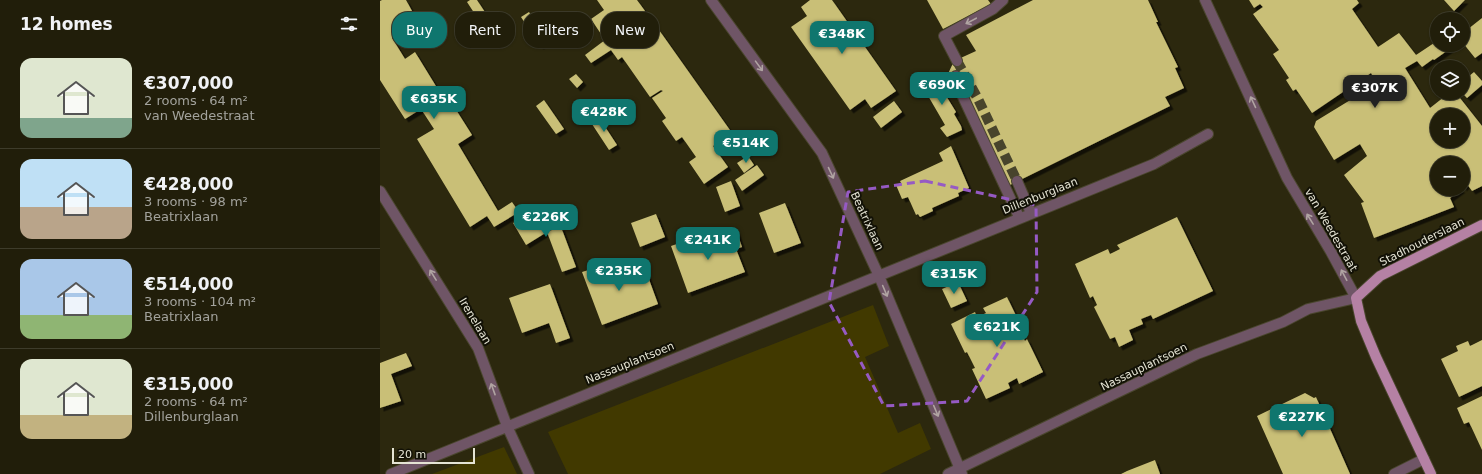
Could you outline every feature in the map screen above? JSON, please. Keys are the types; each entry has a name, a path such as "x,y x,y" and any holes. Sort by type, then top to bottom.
{"main road":[{"name":"Stadhouderslaan","path":"1356,298 1380,276 1482,225"},
{"name":"van Weedestraat","path":"1356,298 1364,329 1431,474"}],"street":[{"name":"Beatrixlaan","path":"711,0 822,153 879,276 961,471"},
{"path":"957,61 944,36 994,9 1003,0"},
{"name":"van Weedestraat","path":"1205,0 1287,178 1331,252 1356,298"},
{"path":"956,76 956,82 1019,217"},
{"name":"Dillenburglaan","path":"879,276 1031,212 1154,164 1208,134"},
{"path":"1017,181 1031,212"},
{"name":"Irenelaan","path":"380,191 478,348 507,426 529,474"},
{"name":"Nassauplantsoen","path":"392,474 879,276"},
{"name":"Nassauplantsoen","path":"948,474 961,471 1197,354 1283,322 1308,309 1356,298"},
{"path":"1394,474 1424,459"}],"highlighted area":[{"path":"925,181 1036,205 1037,292 967,401 884,406 829,302 848,192"}],"shaded area":[{"path":"873,305 889,346 865,357 898,433 920,423 931,449 880,474 568,474 548,432"},
{"path":"504,447 517,474 432,474"}],"building":[{"path":"406,0 412,11 392,12 392,48 398,48 405,59 415,52 442,96 446,94 472,135 458,144 498,211 512,202 519,212 494,227 487,216 470,227 417,139 434,129 421,109 405,119 380,80 380,1"},
{"path":"470,0 477,0 485,12 474,12 467,2"},
{"path":"597,0 637,0 645,11 601,12 604,10"},
{"path":"810,0 832,0 896,91 871,108 865,99 850,110 791,27 807,16 801,7"},
{"path":"927,0 988,0 991,4 943,29"},
{"path":"1033,0 1148,0 1158,22 1156,22 1178,67 1175,68 1184,88 1165,97 1170,106 1010,185 971,102 964,106 947,76 954,61 976,51 966,35"},
{"path":"1249,0 1357,0 1359,3 1352,9 1378,47 1399,33 1416,55 1430,46 1430,52 1445,52 1434,60 1430,60 1422,67 1417,61 1405,68 1430,108 1430,148 1470,148 1470,111 1482,126 1482,186 1472,191 1470,188 1470,156 1430,156 1430,196 1453,196 1450,198 1454,207 1374,238 1361,203 1364,202 1344,175 1367,156 1360,144 1334,160 1314,127 1316,121 1365,91 1373,103 1384,96 1371,73 1312,113 1296,89 1293,91 1286,80 1289,78 1273,54 1279,50 1253,14 1263,7 1260,4 1254,8"},
{"path":"1444,0 1465,0 1454,11"},
{"path":"601,12 601,34 593,22 593,18"},
{"path":"1482,18 1482,53 1475,58 1470,52 1470,27"},
{"path":"659,30 732,133 713,146 728,167 704,184 689,162 696,157 682,137 676,141 662,121 666,118 652,98 663,91 661,90 650,97 622,57 618,60 611,50 591,63 585,55 601,43 601,48 659,48"},
{"path":"1474,72 1482,81 1482,85 1470,95 1470,75"},
{"path":"932,73 956,112 954,114 962,130 947,137 940,128 945,125 920,82"},
{"path":"576,74 583,82 577,88 569,79"},
{"path":"544,100 564,129 556,134 536,106"},
{"path":"1440,100 1462,100 1468,108 1430,108"},
{"path":"894,101 902,112 881,128 873,117"},
{"path":"598,116 617,145 609,150 590,121"},
{"path":"951,146 969,188 958,193 959,196 932,208 933,211 920,217 918,214 916,215 908,197 902,199 896,185 901,183 900,181 943,161 939,153"},
{"path":"748,156 754,165 744,173 737,163"},
{"path":"757,165 764,175 742,191 735,180"},
{"path":"731,181 740,206 725,212 716,187"},
{"path":"785,203 801,243 774,253 759,213"},
{"path":"536,209 549,231 561,227 576,267 562,272 547,232 526,245 513,223"},
{"path":"656,214 665,237 640,247 631,223"},
{"path":"1177,217 1213,291 1153,319 1151,315 1141,319 1143,324 1129,330 1133,340 1119,347 1115,337 1110,339 1094,307 1097,305 1093,296 1090,298 1075,264 1108,249 1110,254 1120,249 1117,245"},
{"path":"736,230 742,247 736,249 745,272 688,293 671,246 700,236 704,247 719,242 717,236"},
{"path":"611,263 617,279 632,274 630,268 643,263 658,304 602,325 582,272"},
{"path":"958,282 967,301 951,308 942,289"},
{"path":"550,284 570,338 556,343 549,323 522,333 509,298"},
{"path":"1007,297 1023,330 1020,331 1025,341 1027,339 1043,372 1019,384 1017,378 1008,383 1010,388 986,399 972,369 975,368 967,352 965,353 951,324 975,312 977,317 986,313 983,308"},
{"path":"1482,340 1482,386 1459,397 1441,359 1458,351 1456,346 1468,341 1470,346"},
{"path":"406,353 412,366 391,374 401,401 380,408 380,363"},
{"path":"1305,393 1314,398 1316,397 1350,474 1283,474 1257,416"},
{"path":"1482,396 1482,450 1469,422 1464,424 1457,408"},
{"path":"1155,460 1160,474 1121,474 1127,471"}],"tunnel":[{"path":"957,61 978,99 1017,181"}]}
